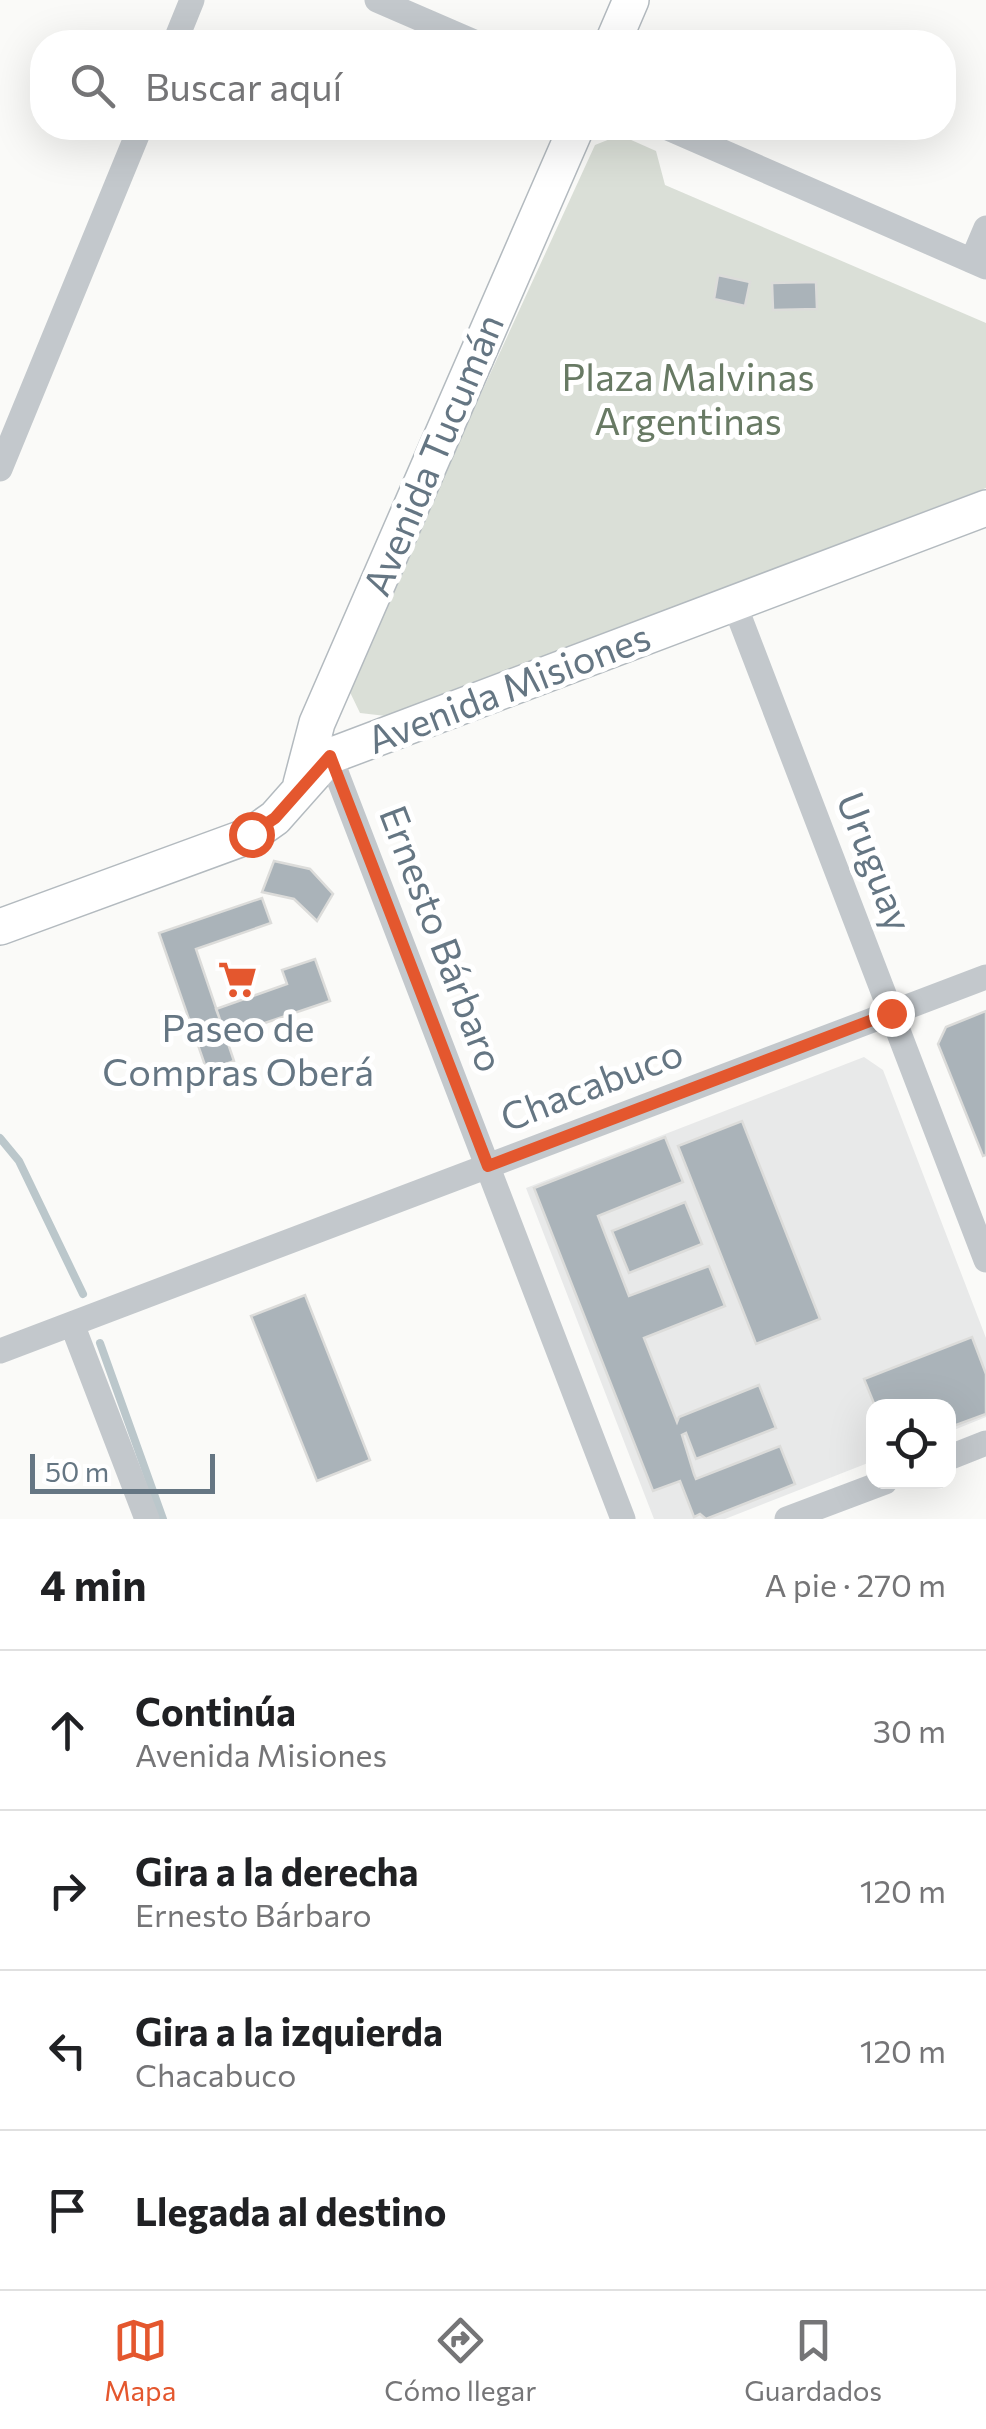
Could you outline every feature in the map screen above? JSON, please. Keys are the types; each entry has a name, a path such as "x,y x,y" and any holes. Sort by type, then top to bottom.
{"main road":[{"path":"618,30 631,0"},
{"name":"Avenida Tucumán","path":"300,785 318,723 571,140"},
{"name":"Avenida Misiones","path":"0,928 251,834 275,818 300,785 330,756 986,508"}],"street":[{"path":"180,30 192,0"},
{"path":"377,0 446,30"},
{"path":"0,470 135,140"},
{"path":"695,140 979,264 986,228"},
{"name":"Uruguay","path":"734,603 986,1260"},
{"name":"Ernesto Bárbaro","path":"318,723 623,1519"},
{"name":"Chacabuco","path":"0,1351 986,977"},
{"path":"72,1324 147,1519"},
{"path":"956,1455 986,1443"},
{"path":"787,1519 867,1489"}],"shaded area":[{"path":"864,1057 883,1070 986,1338 986,1417 956,1429 956,1399 866,1399 866,1464 725,1519 654,1519 526,1188"}],"green space":[{"name":"Plaza Malvinas Argentinas","path":"608,140 631,140 656,151 665,185 986,323 986,488 386,716 360,713 347,686 595,145"}],"building":[{"path":"718,275 750,282 745,306 714,299"},
{"path":"816,282 817,309 773,310 772,283"},
{"path":"274,861 310,869 333,894 317,921 294,899 262,892"},
{"path":"262,898 271,923 196,949 234,1061 207,1071 159,933"},
{"path":"315,959 330,1001 226,1036 216,1009 287,984 282,970"},
{"path":"986,1011 983,1156 938,1044 946,1027"},
{"path":"742,1121 820,1319 756,1344 678,1146"},
{"path":"665,1137 683,1182 598,1216 629,1296 709,1266 725,1306 644,1338 677,1422 679,1417 759,1385 776,1428 696,1459 686,1433 682,1435 694,1474 696,1479 780,1446 795,1484 706,1519 700,1514 694,1517 680,1481 653,1491 534,1188"},
{"path":"685,1202 702,1244 629,1273 612,1231"},
{"path":"305,1295 370,1460 317,1481 251,1316"},
{"path":"972,1337 986,1374 986,1414 956,1425 956,1399 872,1399 864,1379"}],"waterway":[{"path":"0,1138 19,1161 83,1294"},
{"path":"100,1343 163,1519"}],"place":[{"name":"Paseo de Compras Oberá","path":"238,980"}],"route":[{"path":"251,834 275,818 300,785 330,756 488,1166 891,1013"}]}
